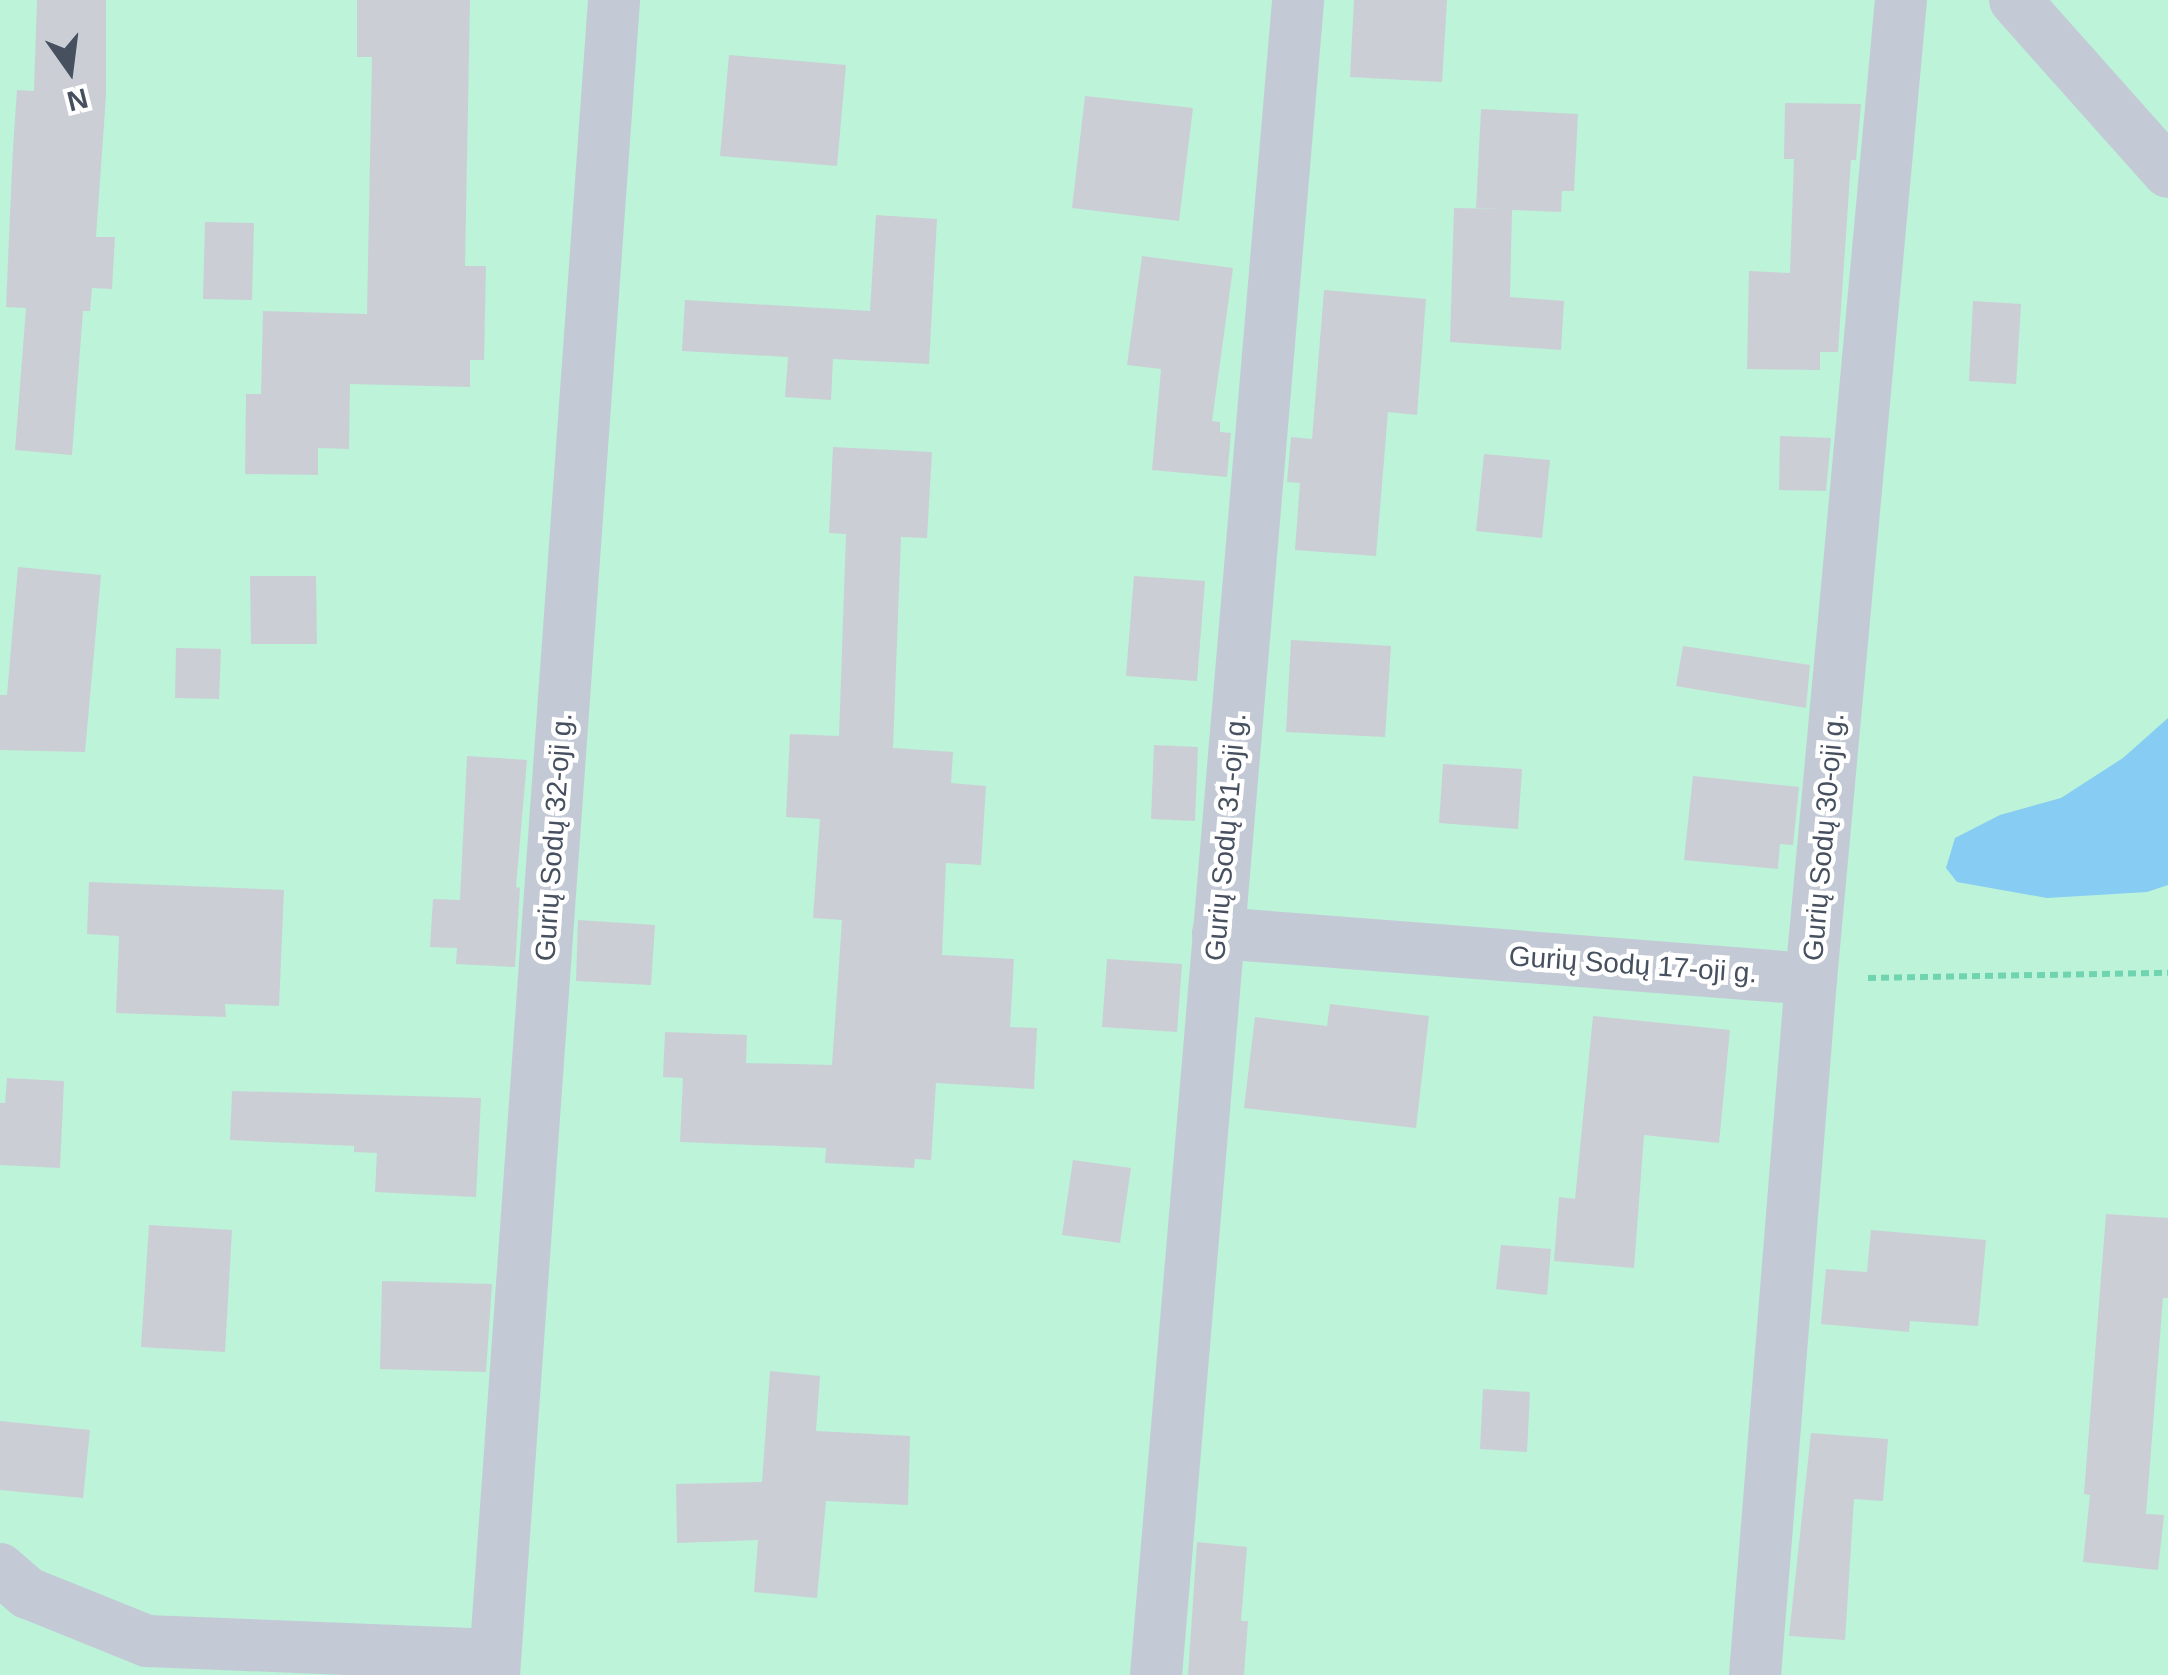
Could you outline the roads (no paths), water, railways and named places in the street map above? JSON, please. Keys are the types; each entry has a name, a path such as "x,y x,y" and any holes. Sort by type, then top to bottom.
{"street":[{"name":"Gurių Sodų 32-oji g.","path":"494,1665 614,0"},
{"name":"Gurių Sodų 31-oji g.","path":"1156,1675 1298,0"},
{"name":"Gurių Sodų 30-oji g.","path":"1754,1675 1901,0"},
{"path":"2015,0 2168,172"},
{"name":"Gurių Sodų 17-oji g.","path":"1218,933 1812,980"},
{"path":"0,1569 28,1593 147,1640 494,1665"}],"water":[{"path":"2168,718 2168,885 2147,892 2047,898 1957,882 1946,868 1955,838 2000,815 2061,798 2123,758"}]}
